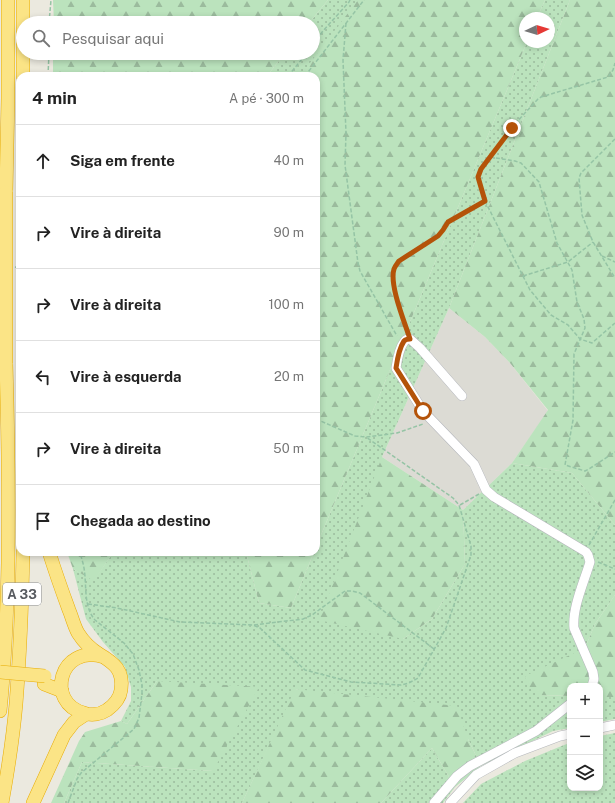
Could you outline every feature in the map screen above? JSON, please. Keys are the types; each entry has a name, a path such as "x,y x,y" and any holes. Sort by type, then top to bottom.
{"highway":[{"name":"A 33","path":"0,711 6,631 8,535 6,192 8,0"},
{"path":"23,0 23,16"},
{"path":"23,60 23,72"},
{"path":"0,474 6,363"},
{"name":"A 33","path":"2,803 16,704 23,556"},
{"path":"50,556 78,633 87,645 111,661 119,672 122,685 120,693 111,708 95,714 86,714 70,706 65,699 61,682 67,666 73,660"},
{"path":"0,680 44,680 61,671 80,656 96,654 104,656"},
{"path":"0,672 44,680 62,691"},
{"path":"33,803 64,735 74,722 86,714"}],"lane":[{"path":"462,396 420,348 410,339 407,339 402,344 396,368 423,411 474,464 486,490 494,497 587,556 590,562 575,609 574,628 593,672 593,683"},
{"path":"434,803 457,776 467,768 536,731 567,706"},
{"path":"603,727 615,725"},
{"path":"450,803 476,775 515,753 567,735"}],"path":[{"path":"50,16 51,0"},
{"path":"320,35 350,0"},
{"path":"320,57 364,0"},
{"path":"346,23 343,60 346,133 345,165 358,263 360,271 402,344"},
{"path":"48,72 49,60"},
{"path":"291,72 301,60"},
{"path":"308,72 317,60"},
{"path":"615,63 613,70 608,77 538,98 512,128 481,169 478,177 485,201 530,290 551,315 568,325 580,339 592,343 615,323"},
{"path":"615,139 581,174 579,178 582,215 593,242 615,278"},
{"path":"490,157 520,163 539,182 557,243 572,270 577,302 584,318 585,328 574,354 573,420 565,464 585,470 589,469 615,452"},
{"path":"410,339 396,294 393,270 395,266 399,261 438,236 448,222 485,201"},
{"path":"523,276 568,262 593,242"},
{"path":"602,256 615,262"},
{"path":"320,421 355,436 366,437 397,433 433,421"},
{"path":"250,625 260,628 305,670 351,682 401,685 418,678 446,628 471,555 471,546 459,505 453,498 366,437"},
{"path":"459,505 486,490"},
{"path":"615,500 587,556 615,569"},
{"path":"68,803 77,779 81,773 134,729 139,718 142,693 139,670 133,654 124,643 92,617 88,604 84,567 81,556"},
{"path":"88,604 117,608 180,622 250,625 303,619 312,615 345,591 352,591 360,593 434,649"}],"shaded area":[{"path":"449,308 485,337 510,363 548,411 512,463 463,510 382,457"}],"green space":[{"path":"53,0 328,0 315,16 54,16"},
{"path":"328,0 360,0 320,52 320,16 315,16"},
{"path":"358,0 545,0 540,12 519,12 519,48 524,48 320,537 320,72 303,72 312,60 320,60 320,50"},
{"path":"545,0 570,0 555,38 555,12 540,12"},
{"path":"570,0 615,0 615,525 572,473 512,463 548,410 510,363 485,337 449,308 551,48 555,48 555,38"},
{"path":"524,48 551,48 449,308 382,457 403,639 432,619 465,564 463,510 512,463 572,473 615,525 615,595 595,624 585,648 539,695 567,696 567,729 553,731 481,766 468,739 296,689 242,803 64,803 82,762 213,771 157,681 127,724 121,721 131,701 131,687 125,667 103,642 86,619 73,569 94,580 111,556 247,556 259,603 291,608 312,556 320,556 320,537"},
{"path":"53,60 280,60 270,72 53,72"},
{"path":"280,60 313,60 304,72 270,72"},
{"path":"382,457 463,510 465,564 432,619 403,639 319,620"},
{"path":"68,556 111,556 94,581 73,569"},
{"path":"247,556 312,556 291,608 259,603"},
{"path":"615,595 615,697 603,697 603,683 567,683 567,696 539,695 526,684 525,676 585,648 595,624"},
{"path":"157,681 259,687 213,771 82,762 64,803 51,803 79,741 85,732 121,721 127,724"},
{"path":"295,689 457,706 468,739 481,766 455,787 432,748 381,803 242,803"},
{"path":"603,697 615,697 615,719 603,721"},
{"path":"615,733 615,803 463,803 481,784 525,761 567,744 567,791 603,791 603,735"},
{"path":"432,748 455,787 443,803 381,803"}],"route":[{"path":"423,411 396,368 397,360 404,342 407,339 410,339 396,294 393,270 399,261 438,236 448,222 485,201 478,177 481,169 512,128"}]}
